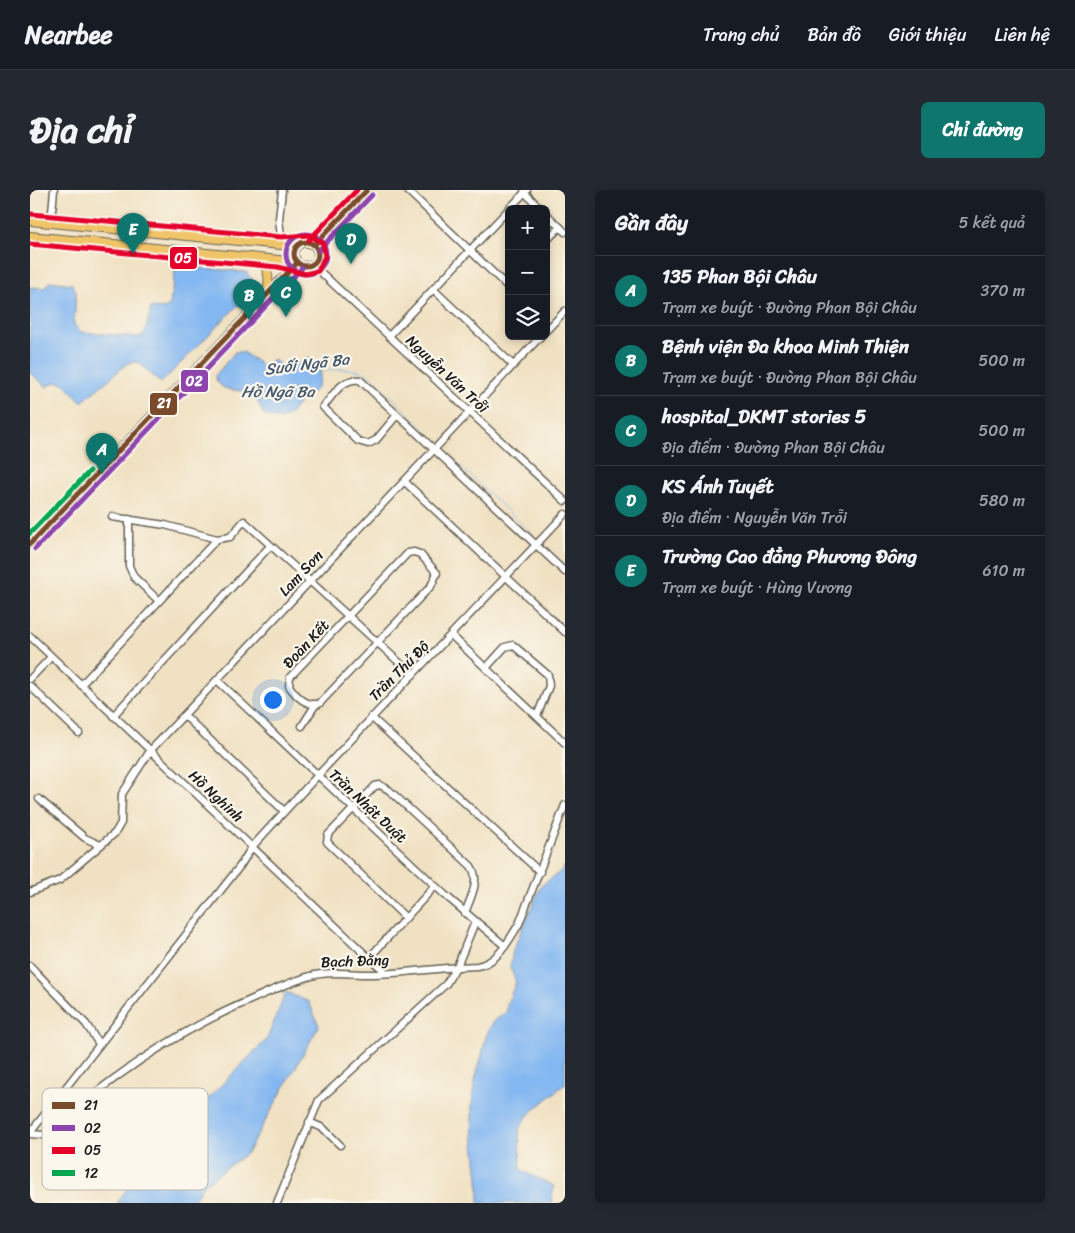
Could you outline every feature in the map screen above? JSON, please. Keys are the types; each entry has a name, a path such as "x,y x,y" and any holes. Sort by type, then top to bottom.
{"main road":[{"path":"314,245 367,190"},
{"path":"30,221 282,245 298,245 304,242 314,245"},
{"path":"30,236 257,258 305,266 313,264 318,255 314,245"},
{"path":"184,251 185,236"},
{"path":"297,264 294,252 298,245"},
{"path":"257,258 263,263 269,274 266,295"},
{"path":"30,544 297,264"}],"street":[{"path":"51,223 54,190"},
{"path":"282,190 279,219 282,245"},
{"path":"407,190 469,251 505,282"},
{"path":"513,205 525,191 537,205"},
{"path":"389,336 505,213"},
{"path":"550,218 565,232"},
{"path":"550,237 560,227"},
{"name":"Nguyễn Văn Trỗi","path":"313,264 565,501"},
{"path":"434,288 513,365"},
{"path":"550,325 565,311"},
{"name":"Lam Sơn","path":"30,892 60,880 113,835 120,827 122,794 150,752 537,340"},
{"path":"397,414 376,440 368,444 358,441 323,408 346,382 354,379 360,380 397,414 536,544 565,572"},
{"path":"405,482 565,632"},
{"name":"Trần Thủ Độ","path":"65,1088 240,866 252,847 370,717 413,675 565,514"},
{"path":"112,517 165,525 217,539 230,536 244,521 413,675"},
{"path":"129,520 129,566 134,577 159,600"},
{"path":"81,685 217,539"},
{"path":"113,716 270,546"},
{"name":"Đoàn Kết","path":"408,553 420,554 437,573 436,578 377,643 316,704 310,705 289,686 290,678 349,617 408,553"},
{"path":"451,635 565,743"},
{"name":"Hồ Nghinh","path":"30,636 150,752 369,958 388,973"},
{"path":"486,668 505,647 514,646 548,675 549,686 537,716"},
{"path":"30,679 51,657"},
{"name":"Trần Nhật Duật","path":"217,680 317,776 465,913 504,946"},
{"path":"30,686 79,734"},
{"path":"302,726 316,704"},
{"path":"184,715 284,811"},
{"path":"370,717 540,872"},
{"path":"406,918 327,842 328,835 370,789 380,785 385,787 451,847 475,872 476,880 465,913"},
{"path":"39,799 85,838 100,845"},
{"name":"Bạch Đằng","path":"106,1088 161,1045 226,1010 316,974 344,971 368,974 388,973 486,964 504,946 519,924 565,805"},
{"name":"Bạch Đằng","path":"369,958 436,886"},
{"path":"278,1202 319,1100 446,984 457,966 475,922"},
{"path":"30,966 86,1024 99,1044"},
{"name":"Trần Thủ Độ","path":"30,1133 42,1118"},
{"path":"309,1122 323,1128 340,1145"}],"water":[{"path":"182,266 246,272 253,280 246,297 161,383 138,362 128,363 82,402 63,383 54,382 47,387 30,373 30,287 45,288 50,281 72,284 76,292 74,325 81,332 139,337 145,333 151,308 165,309 170,305 175,270"},
{"name":"Hồ Ngã Ba","path":"235,352 243,352 264,367 274,359 283,368 298,364 309,357 320,369 319,383 314,391 287,416 273,418 264,415 257,400 250,392 224,388 217,381 215,376"},
{"path":"565,865 565,1084 528,1115 519,1129 521,1170 554,1186 551,1203 479,1203 472,1120 475,1078 489,1030 496,1020 507,1012 507,1004 516,982 510,967 513,950 541,886 560,872"},
{"path":"286,992 309,1002 319,1026 247,1153 208,1181 208,1099 267,1039"},
{"path":"126,1190 200,1190 192,1203 117,1203"}],"waterway":[{"name":"Suối Ngã Ba","path":"321,371 353,370 372,377 431,437"},
{"name":"Suối Ngã Ba","path":"444,451 533,535"},
{"name":"Suối Ngã Ba","path":"542,544 565,565"}],"transit line":[{"name":"05","path":"309,240 357,190"},
{"name":"21","path":"314,245 367,190"},
{"name":"02","path":"319,250 372,195"},
{"name":"05","path":"30,244 278,267 305,274 318,271 325,256 323,243 309,235 281,237 31,214"},
{"name":"02","path":"306,234 317,237 323,243 326,254 323,265 317,271 306,274 295,271 289,265 286,254 289,243 295,237 306,234"},
{"name":"21","path":"306,242 315,245 318,254 315,263 306,266 297,263 294,254 297,245 306,242"},
{"name":"21","path":"30,544 297,263"},
{"name":"02","path":"35,549 302,268"},
{"name":"12","path":"30,533 90,471"}],"place":[{"name":"Trường Cao đẳng Phương Đông","path":"133,254"},
{"name":"KS Ánh Tuyết","path":"351,264"},
{"name":"hospital_DKMT stories 5","path":"286,317"},
{"name":"Bệnh viện Đa khoa Minh Thiện","path":"249,320"},
{"name":"135 Phan Bội Châu","path":"102,474"}]}
